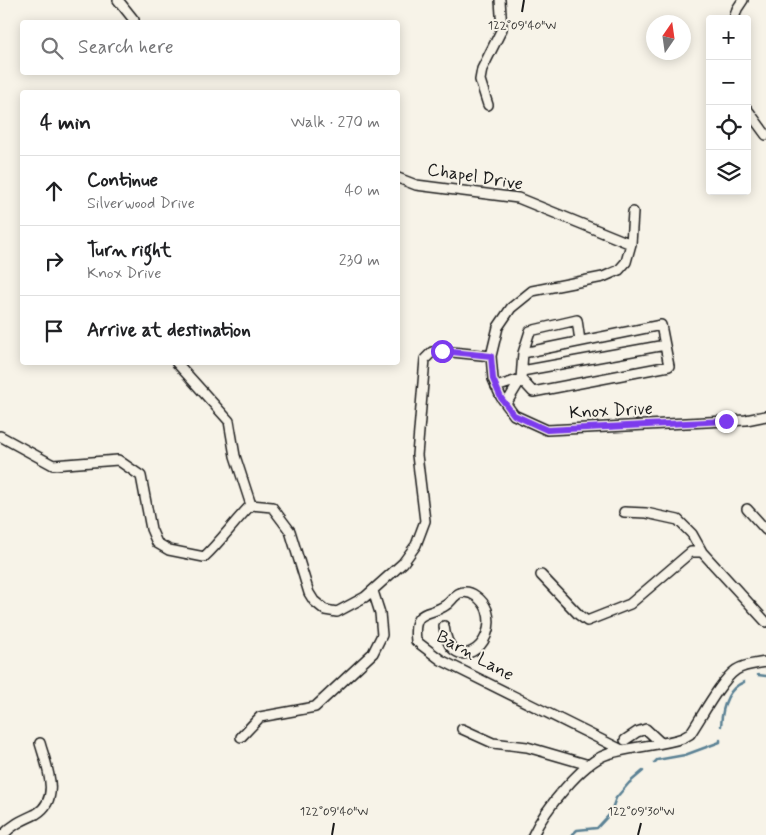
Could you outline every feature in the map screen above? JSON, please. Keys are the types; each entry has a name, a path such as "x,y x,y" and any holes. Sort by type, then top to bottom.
{"street":[{"path":"118,0 134,20"},
{"path":"488,105 480,80 482,68 502,29 500,0"},
{"path":"735,15 743,0"},
{"path":"751,114 766,135"},
{"name":"Chapel Drive","path":"400,179 416,184 518,198 630,244"},
{"name":"Knox Drive","path":"633,212 626,262 618,270 603,277 532,291 511,308 498,327 491,356 493,379 501,398 514,415 547,430 746,420 766,416"},
{"path":"506,404 521,375 523,353 530,331 577,320 580,341"},
{"path":"521,375 533,392 669,366 661,325 523,353"},
{"path":"496,387 521,375 665,345"},
{"path":"251,505 272,507 290,531 309,593 324,610 337,612 373,591 403,563 416,545 425,521 417,455 425,359 432,352 442,351 491,356"},
{"path":"179,365 229,421 235,456 251,505"},
{"path":"0,436 53,465 118,460 126,465 141,476 151,529 157,543 169,550 204,557 217,545 235,521 251,505"},
{"path":"747,509 766,530"},
{"path":"624,512 646,513 678,520 692,534 702,552 766,622"},
{"path":"541,575 587,621 630,604 691,552 702,552"},
{"path":"240,738 260,718 315,707 373,653 382,635 380,613 373,591"},
{"name":"Barn Lane","path":"444,626 446,640 454,651 461,655 470,654 478,648 485,640 489,623 484,604 477,596 468,592 460,593 445,606 423,614 417,622 416,640 441,660 622,750"},
{"path":"533,835 540,820 563,791 589,765 607,754 683,738 690,734 726,680 736,670 747,665 766,662"},
{"path":"462,729 493,743 528,747 589,765"},
{"path":"625,740 637,732 646,729 661,743"},
{"path":"3,835 15,824 47,805 51,793 47,767 40,743"}],"waterway":[{"path":"758,675 766,676"},
{"path":"721,726 726,700 733,689 744,682"},
{"path":"654,763 657,760 685,755 720,742 720,740"},
{"path":"572,835 577,830 597,828 610,814 616,798 643,771"}],"route":[{"path":"442,351 491,356 493,379 501,398 514,415 547,430 726,421"}]}
